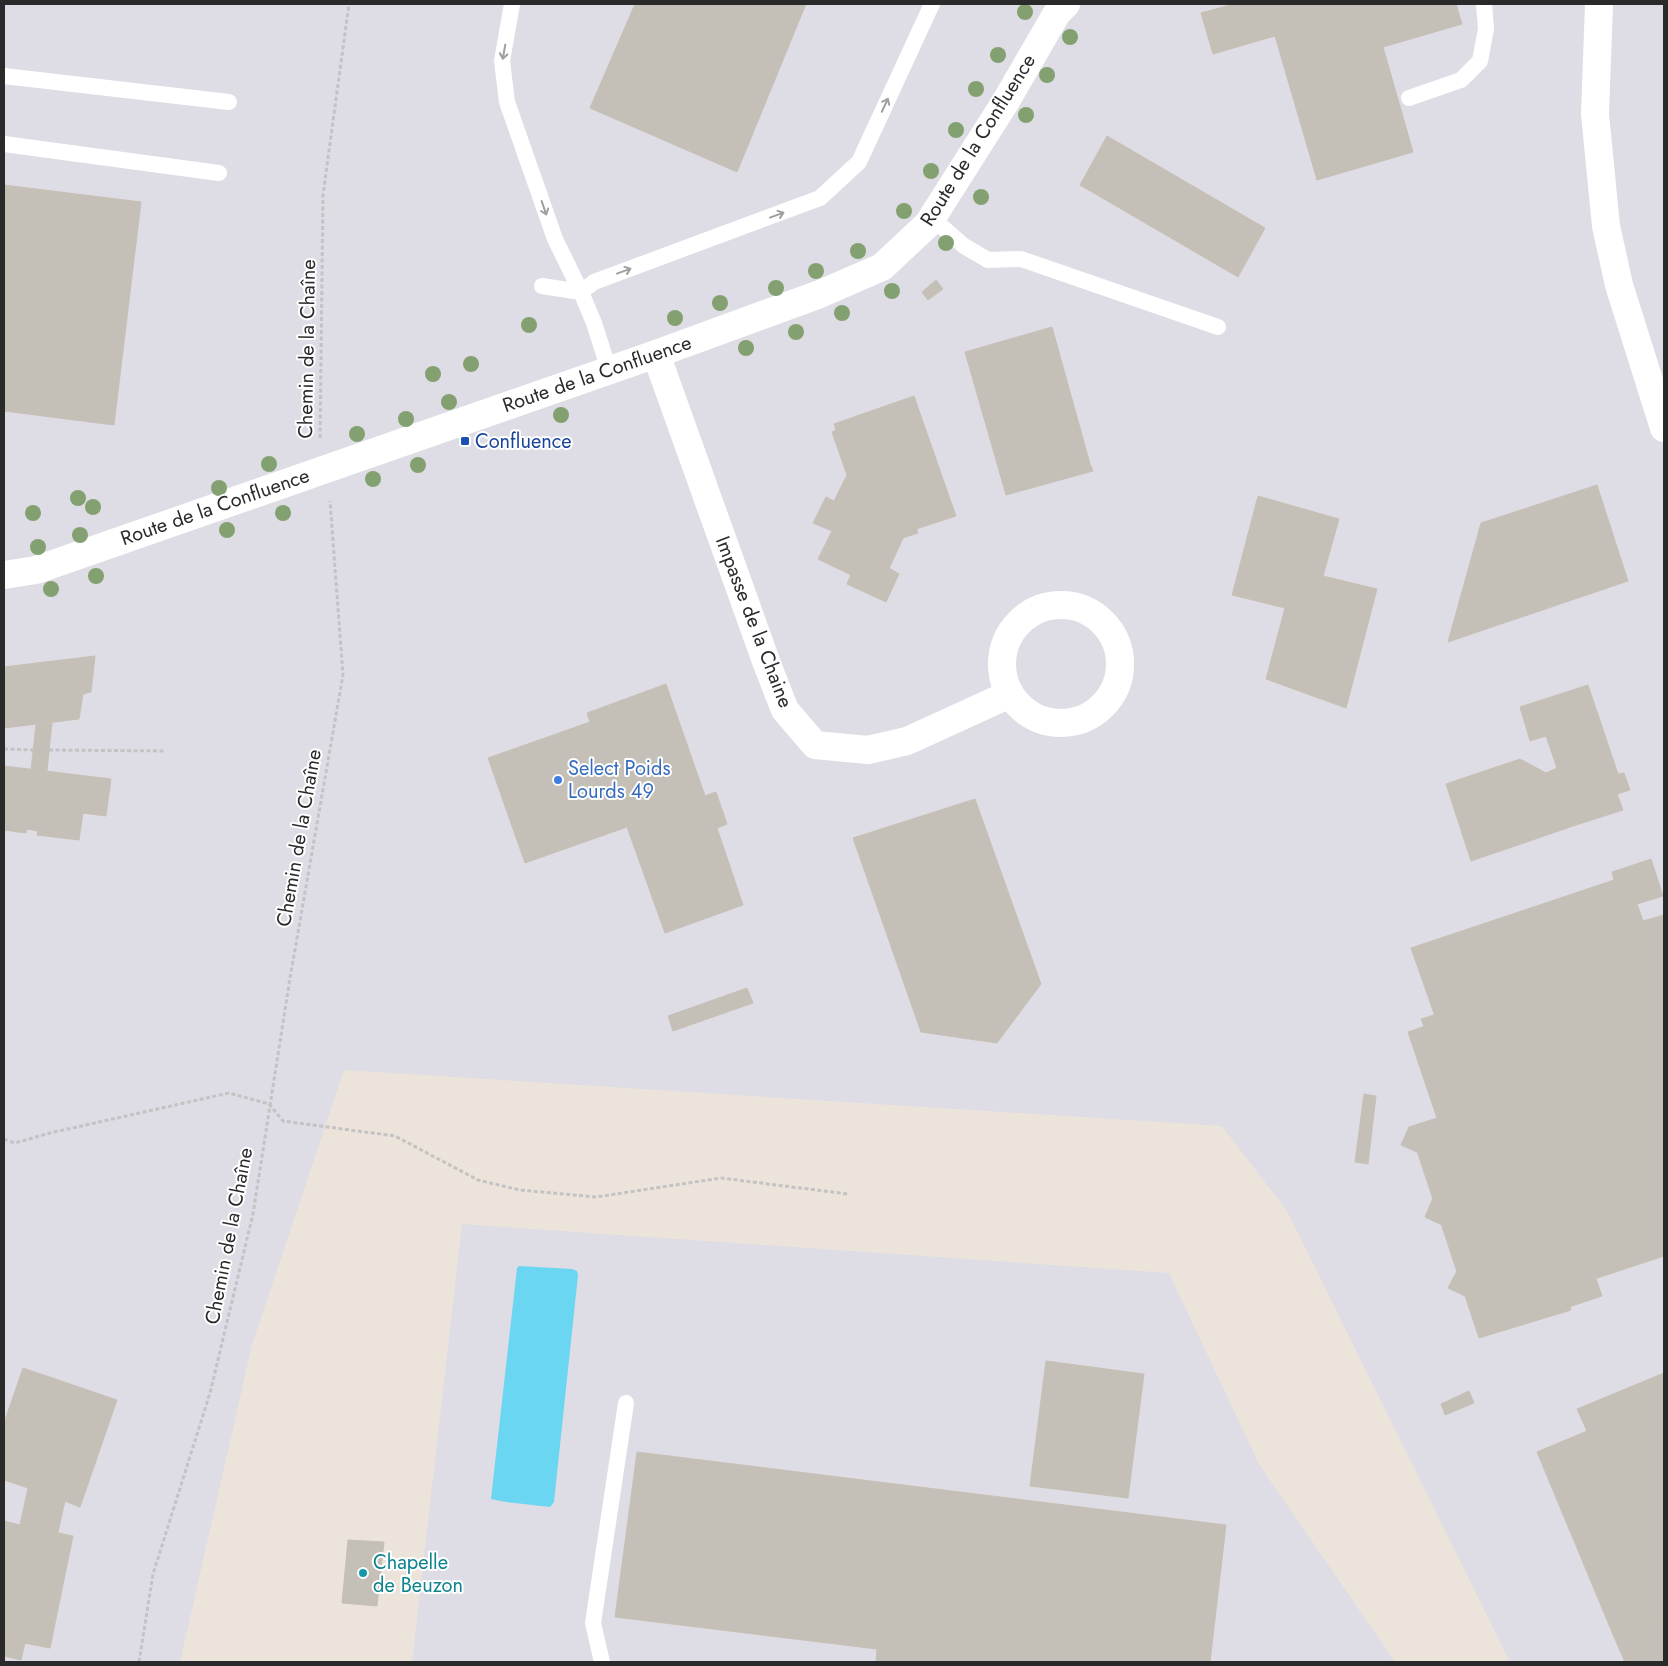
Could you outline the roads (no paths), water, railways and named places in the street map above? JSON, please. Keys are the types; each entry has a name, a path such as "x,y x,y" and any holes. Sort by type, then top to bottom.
{"street":[{"name":"Route de la Confluence","path":"4,575 36,570 656,354 820,294 882,267 928,224 1006,101 1057,13 1066,4"},
{"path":"1599,4 1594,114 1606,226 1620,285 1664,428"},
{"path":"1601,171 1608,115 1616,4"},
{"name":"Impasse de la Chaine","path":"656,354 785,710 815,745 868,750 907,741 1010,694"},
{"path":"1055,605 1074,606 1092,614 1107,627 1117,644 1120,663 1118,682 1109,699 1095,713 1077,721 1058,724 1039,719 1023,709 1010,694 1004,676 1003,656 1009,637 1020,622 1036,611 1055,605"}],"lane":[{"path":"512,4 502,61 507,102 555,239 594,323 609,370"},
{"path":"542,286 581,292 594,282 820,198 859,162 932,4"},
{"path":"1409,98 1461,80 1480,61 1486,29 1484,4"},
{"path":"4,76 229,102"},
{"path":"4,144 219,174"},
{"path":"932,218 964,246 988,260 1020,259 1218,327"},
{"path":"602,1662 593,1623 626,1403"}],"water":[{"path":"519,1266 572,1269 577,1271 578,1275 554,1502 550,1507 491,1499 517,1268"}],"place":[{"name":"Confluence","path":"465,441"},
{"name":"Select Poids Lourds 49","path":"558,780"},
{"name":"Chapelle de Beuzon","path":"363,1573"}]}
